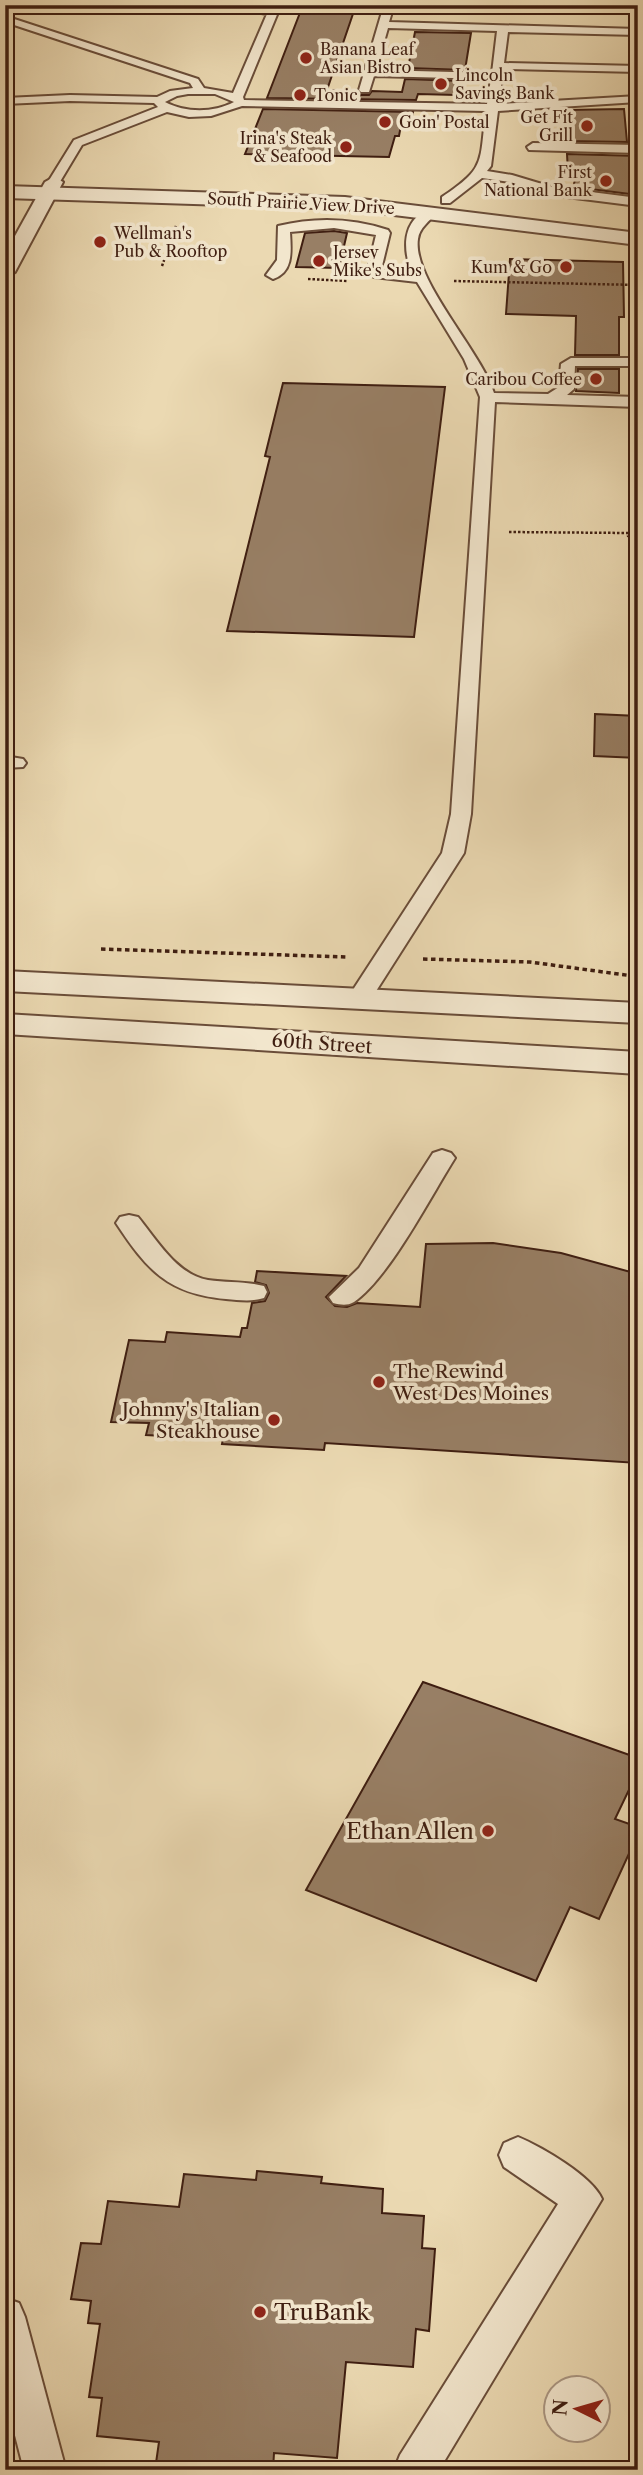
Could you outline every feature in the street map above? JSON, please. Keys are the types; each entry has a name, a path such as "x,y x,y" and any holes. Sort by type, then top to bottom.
{"street":[{"name":"South Prairie View Drive","path":"5,181 51,188 299,200 638,239"},
{"name":"South Prairie View Drive","path":"5,192 51,188 310,188 446,200 638,225"},
{"path":"5,272 51,188"},
{"path":"5,981 638,1013"},
{"name":"60th Street","path":"5,1024 638,1063"}],"lane":[{"path":"5,101 70,98 162,104 201,113 226,110 239,100 274,8 223,5"},
{"path":"361,105 389,5"},
{"path":"5,19 194,81 201,90"},
{"path":"384,25 638,32"},
{"path":"446,200 480,174 489,146 503,28"},
{"path":"370,73 638,69"},
{"path":"51,188 78,143 162,104 174,93 201,90 239,100 361,105 638,99"},
{"path":"365,92 494,103"},
{"path":"533,147 638,149"},
{"path":"480,174 512,178 551,191 638,202"},
{"path":"359,999 453,853 459,827 488,397 480,370 422,279 410,240 415,229 430,213"},
{"path":"276,273 285,258 283,229 301,225 370,227 383,233 374,273 422,279"},
{"path":"551,399 566,389 568,364 571,362 638,362"},
{"path":"488,397 638,402"},
{"path":"343,1297 369,1274 442,1158"},
{"path":"129,1223 169,1272 199,1288 254,1292"},
{"path":"415,2470 583,2199 518,2155"},
{"path":"5,2317 45,2470"}],"path":[{"path":"162,266 179,219"},
{"path":"276,273 311,280 352,281"},
{"path":"445,281 638,285"},
{"path":"479,531 628,533 628,536 638,536"},
{"path":"97,949 530,962 638,977"}],"building":[{"path":"303,5 356,5 327,90 357,91 361,95 369,95 372,91 402,92 405,79 463,81 462,87 457,87 456,95 418,94 416,100 267,98"},
{"path":"415,32 471,33 465,70 408,68"},
{"path":"263,109 413,112 410,126 401,125 399,136 395,136 389,157 245,154"},
{"path":"624,109 627,142 567,141 565,110"},
{"name":"First National Bank","path":"567,154 638,156 638,195 574,187 575,173 568,173"},
{"path":"305,233 347,233 339,268 296,267"},
{"path":"510,259 623,262 624,317 619,317 619,355 575,355 576,316 506,314"},
{"name":"Caribou Coffee","path":"578,369 619,369 619,393 576,391"},
{"path":"283,383 445,387 414,637 227,631 270,457 265,456"},
{"path":"595,714 638,716 638,758 594,756"},
{"name":"The Rewind West Des Moines","path":"493,1243 561,1253 638,1274 638,1463 325,1443 324,1450 222,1444 223,1439 146,1435 149,1423 111,1422 129,1340 165,1342 167,1332 240,1337 242,1328 247,1328 252,1303 265,1301 269,1293 266,1285 255,1282 257,1271 346,1276 326,1297 335,1306 347,1307 357,1303 420,1307 426,1244"},
{"name":"Ethan Allen","path":"423,1682 638,1758 638,1771 615,1819 638,1827 638,1834 599,1919 570,1907 536,1981 306,1890"},
{"name":"TruBank","path":"257,2171 322,2177 321,2183 383,2189 382,2213 424,2216 422,2248 435,2249 429,2331 416,2329 413,2367 346,2362 337,2458 274,2453 273,2470 155,2470 159,2442 97,2436 102,2398 89,2397 100,2324 88,2323 91,2301 71,2299 81,2243 101,2244 108,2201 179,2207 184,2174 256,2180"}],"place":[{"name":"Banana Leaf Asian Bistro","path":"306,58"},
{"name":"Lincoln Savings Bank","path":"441,84"},
{"name":"Tonic","path":"300,95"},
{"name":"Goin' Postal","path":"385,122"},
{"name":"Get Fit Grill","path":"587,126"},
{"name":"Irina's Steak & Seafood","path":"346,147"},
{"name":"First National Bank","path":"606,181"},
{"name":"Wellman's Pub & Rooftop","path":"100,242"},
{"name":"Jersey Mike's Subs","path":"319,261"},
{"name":"Kum & Go","path":"566,267"},
{"name":"Caribou Coffee","path":"596,379"},
{"name":"The Rewind West Des Moines","path":"379,1382"},
{"name":"Johnny's Italian Steakhouse","path":"274,1420"},
{"name":"Ethan Allen","path":"488,1831"},
{"name":"TruBank","path":"260,2312"}]}
